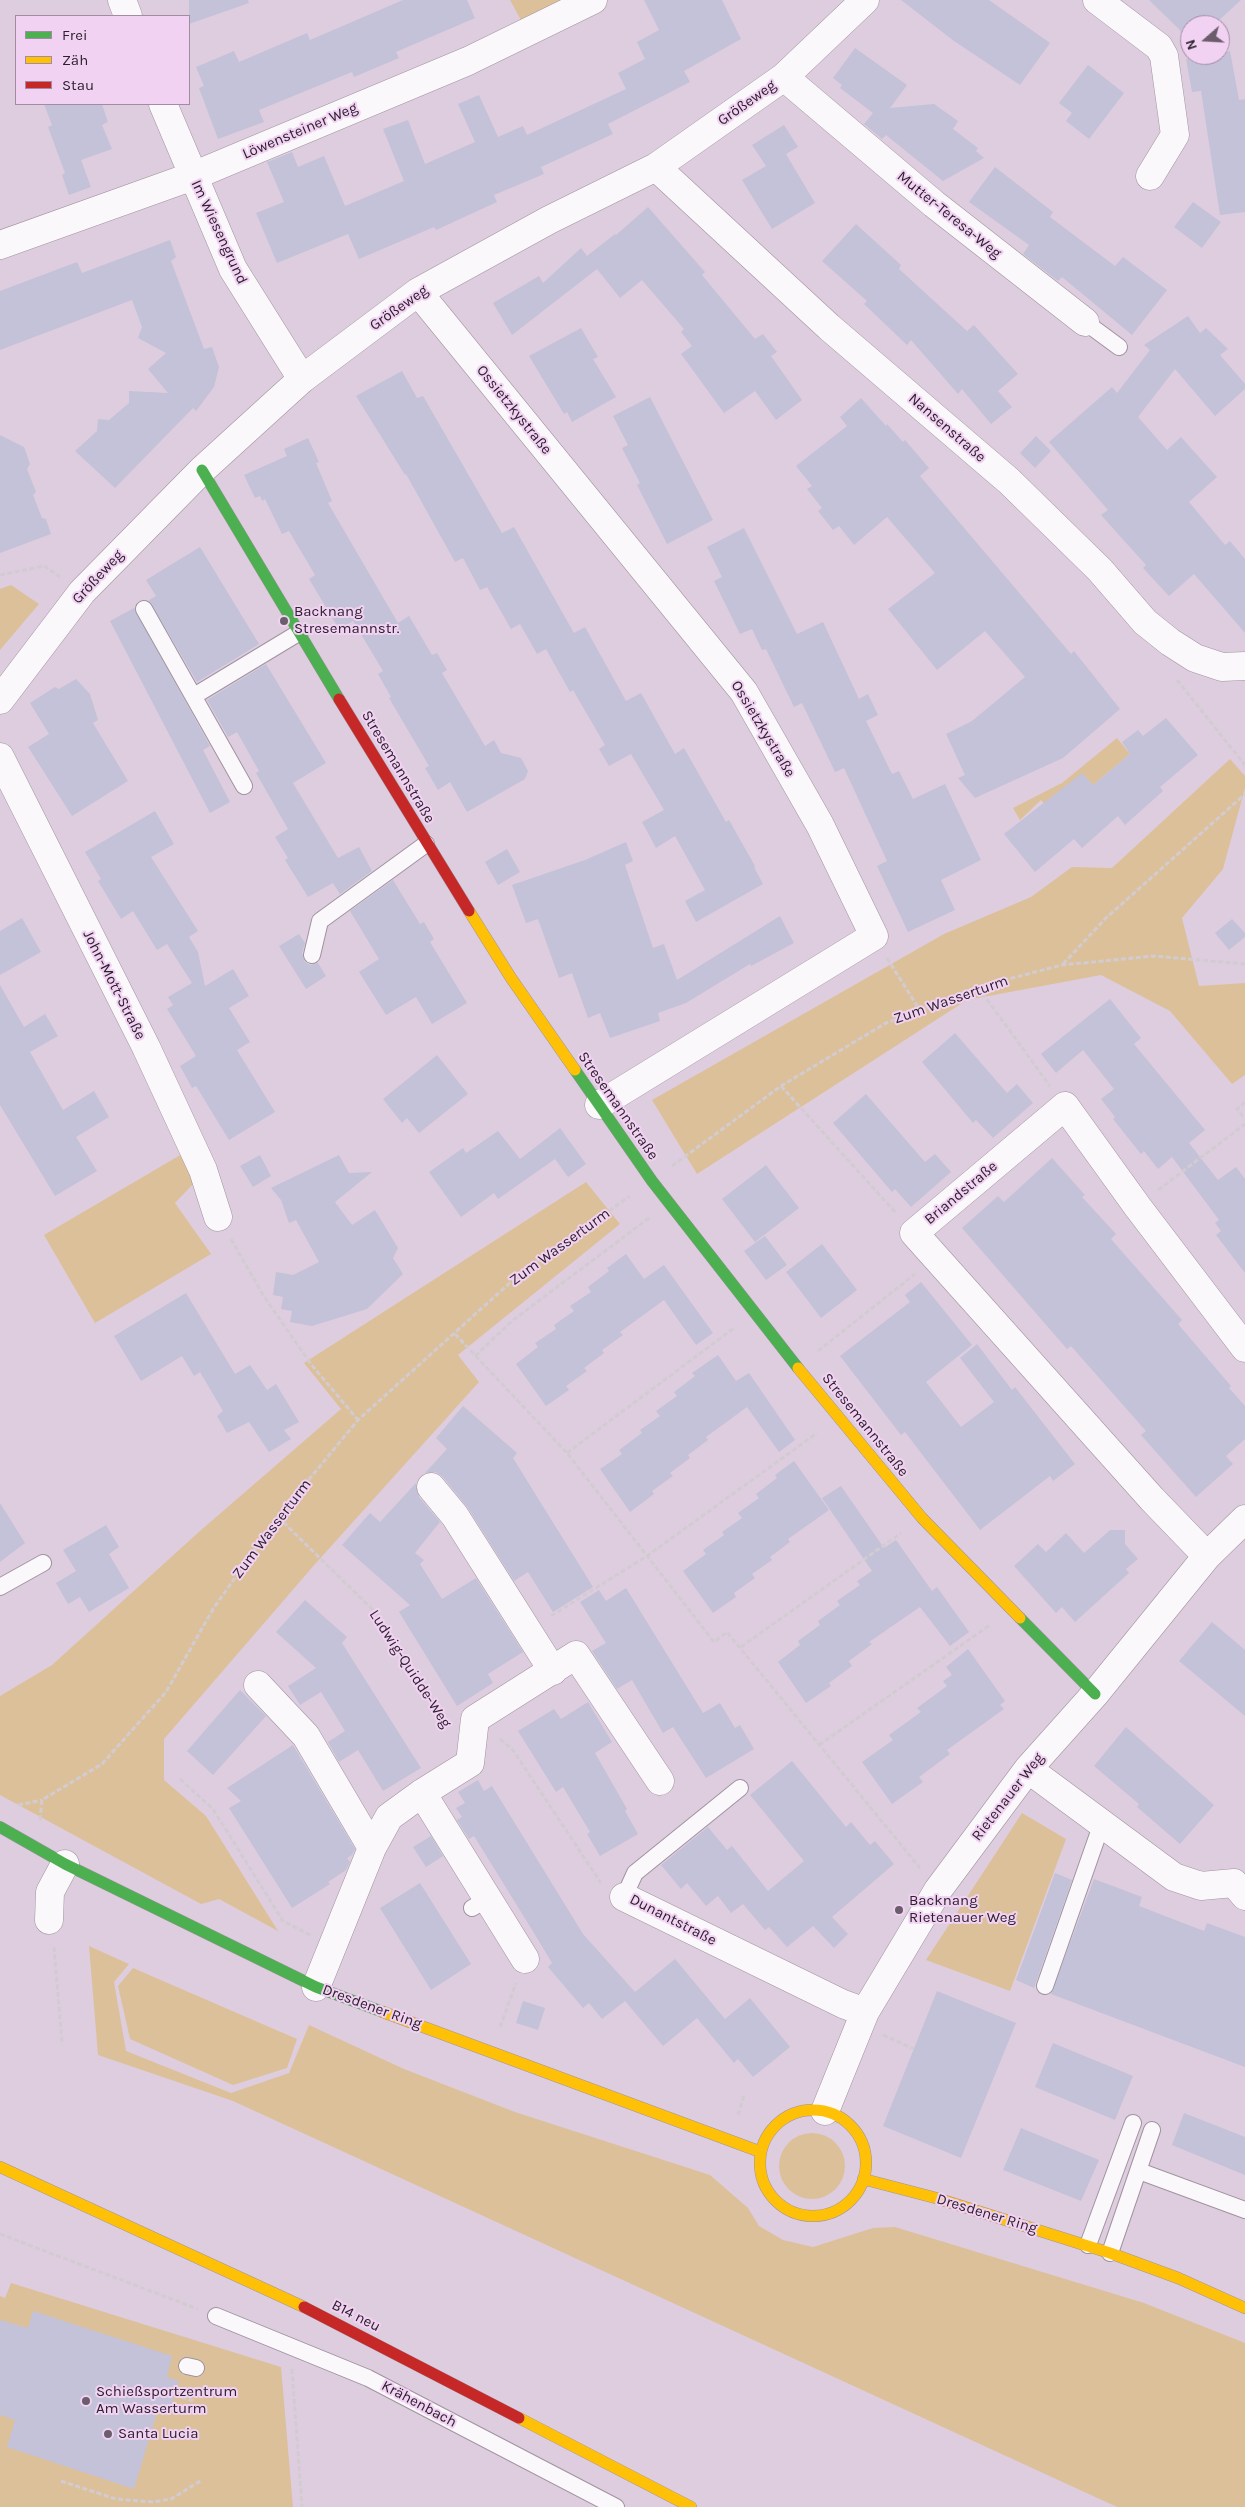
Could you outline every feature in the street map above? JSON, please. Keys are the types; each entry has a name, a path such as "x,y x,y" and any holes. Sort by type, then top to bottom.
{"street":[{"path":"122,0 128,15"},
{"name":"Löwensteiner Weg","path":"0,245 193,176 468,61 594,0"},
{"name":"Größeweg","path":"0,700 82,592 202,470 302,379 418,292 549,220 656,167 784,77 866,0"},
{"path":"1097,0 1159,47 1164,56 1175,135 1150,176"},
{"name":"Mutter-Teresa-Weg","path":"784,77 934,204 1085,322"},
{"name":"Im Wiesengrund","path":"163,105 233,269 302,379"},
{"name":"Nansenstraße","path":"656,167 829,327 1009,481 1100,570 1146,622 1170,642 1194,658 1222,667 1245,666"},
{"name":"Ossietzkystraße","path":"418,292 744,692 820,825 874,936"},
{"name":"Stresemannstraße","path":"202,470 426,844 511,978 652,1181 798,1367 922,1518 1095,1694"},
{"name":"John-Mott-Straße","path":"0,757 146,1046 203,1170 218,1217"},
{"path":"599,1105 874,936"},
{"path":"1065,1106 1137,1206 1245,1348"},
{"name":"Briandstraße","path":"1065,1106 914,1233 1206,1556"},
{"path":"431,1487 455,1516 529,1630 553,1671"},
{"name":"Rietenauer Weg","path":"825,2111 863,2018 938,1890 1028,1769 1095,1694 1206,1556 1245,1520"},
{"name":"Ludwig-Quidde-Weg","path":"316,1987 372,1848 389,1817 422,1793 470,1763 474,1719 576,1655 660,1781"},
{"path":"258,1685 306,1736 372,1848"},
{"path":"1028,1769 1174,1877 1201,1886 1234,1883 1245,1896"},
{"path":"422,1793 480,1903 525,1959"},
{"name":"Dresdener Ring","path":"0,1827 65,1864 316,1987 761,2152"},
{"path":"49,1920 50,1892 65,1864"},
{"name":"Dunantstraße","path":"624,1897 843,2004 863,2018"},
{"path":"807,2110 825,2111 838,2116 851,2126 861,2141 865,2159 863,2180 852,2199 838,2209 822,2215 805,2216 788,2210 775,2200 765,2186 760,2169 761,2152 767,2136 783,2119 807,2110"},
{"name":"B14 neu","path":"0,2167 340,2324 691,2507"},
{"name":"Dresdener Ring","path":"863,2180 936,2198 1088,2245 1178,2278 1245,2308"}],"lane":[{"name":"Mutter-Teresa-Weg","path":"1085,322 1119,347"},
{"path":"144,609 244,786"},
{"path":"194,696 300,632"},
{"path":"312,955 320,921 426,844"},
{"path":"0,1587 43,1563"},
{"name":"Dunantstraße","path":"624,1897 634,1873 740,1788"},
{"path":"1044,1986 1102,1823"},
{"path":"1088,2245 1133,2123"},
{"path":"1110,2253 1152,2130"},
{"path":"1138,2170 1245,2210"},
{"name":"Krähenbach","path":"216,2316 368,2378 616,2507"}],"path":[{"path":"0,575 44,566 82,592"},
{"path":"1174,677 1245,765"},
{"path":"1062,965 1105,919 1245,794"},
{"path":"874,936 919,1009"},
{"name":"Zum Wasserturm","path":"15,1806 42,1800 102,1764 166,1692 212,1609 278,1517 358,1420 523,1270 652,1181 781,1086 886,1023 978,988 1062,965 1154,956 1245,964"},
{"path":"978,988 1065,1106"},
{"path":"781,1086 914,1233"},
{"path":"1245,1102 1236,1109 1245,1120"},
{"path":"1137,1206 1245,1124"},
{"path":"475,1356 512,1321 669,1203"},
{"path":"218,1217 263,1295 310,1363 358,1420"},
{"path":"798,1367 935,1258"},
{"path":"567,1453 755,1313"},
{"path":"454,1334 567,1453 714,1642 728,1632 938,1890"},
{"path":"529,1630 647,1556 839,1416"},
{"name":"Ludwig-Quidde-Weg","path":"278,1517 378,1615 449,1728"},
{"path":"741,1647 922,1518"},
{"path":"819,1745 1011,1610"},
{"path":"474,1719 514,1750 603,1886 624,1897"},
{"path":"180,1779 212,1809 284,1921 332,1946"},
{"path":"40,1821 42,1800"},
{"path":"49,1920 54,1951 62,2043"},
{"path":"499,2029 525,1959"},
{"path":"863,2018 914,2050"},
{"path":"0,2234 216,2316"},
{"path":"291,2346 302,2507"},
{"path":"174,2395 194,2401"},
{"path":"61,2481 116,2499 153,2502 171,2499 202,2480"}],"shaded area":[{"path":"510,0 565,0 522,22"},
{"path":"11,585 39,604 0,650 0,589"},
{"path":"1117,738 1130,754 1093,785 1086,778 1050,811 1041,800 1020,820 1013,808 1062,783"},
{"path":"1230,759 1245,776 1245,788 1223,869 1182,918 1199,986 1245,983 1245,1075 1232,1084 1170,1011 1101,975 967,1000 697,1174 652,1100 944,934 1031,897 1072,867 1112,868"},
{"path":"182,1154 195,1182 175,1203 211,1254 95,1323 44,1235"},
{"path":"586,1182 620,1224 458,1355 479,1382 316,1563 164,1739 164,1780 206,1816 278,1931 219,1899 201,1904 0,1795 0,1696 52,1665 200,1531 341,1409 304,1363"},
{"path":"1022,1813 1066,1839 1010,1991 926,1960"},
{"path":"89,1946 129,1964 114,1982 126,2051 231,2093 289,2073 309,2025 404,2069 515,2112 710,2175 748,2208 759,2226 783,2240 813,2247 873,2228 895,2227 1144,2303 1245,2343 1245,2507 1117,2507 233,2101 98,2055"},
{"path":"133,1968 297,2039 287,2068 233,2085 130,2039 118,1986"},
{"path":"805,2133 819,2133 831,2138 840,2147 845,2159 843,2179 836,2190 819,2199 805,2199 793,2194 784,2185 779,2173 779,2159 784,2147 793,2138"},
{"path":"11,2283 281,2367 293,2507 0,2507 0,2296 5,2298"}],"building":[{"path":"189,0 248,0 249,3 190,24"},
{"path":"403,0 467,0 475,18 396,52 399,58 354,77 352,72 259,110 264,122 218,139 199,88 204,86 196,67 234,51 239,62 307,33 310,40"},
{"path":"644,0 722,0 741,39 684,71 690,82 608,124 613,134 541,167 544,174 494,195 497,202 436,230 434,227 359,259 348,234 277,263 256,213 284,202 267,162 292,152 298,167 324,156 345,206 404,181 383,129 408,120 425,164 475,142 458,104 479,95 498,137 523,126 527,135 626,89 618,73 645,59 637,42 659,30"},
{"path":"901,0 989,0 1050,43 1020,85 954,41"},
{"path":"1149,0 1241,0 1225,15 1180,15 1180,30"},
{"path":"855,48 907,85 890,108 934,104 958,121 953,129 978,148 976,151 984,158 943,181 886,135 882,139 864,124 873,113 840,88 842,85 833,78"},
{"path":"1230,51 1239,100 1245,99 1245,212 1220,215 1201,91 1192,92 1187,65 1230,65"},
{"path":"1088,65 1124,93 1089,139 1066,121 1072,113 1059,103"},
{"path":"44,105 102,105 108,122 102,125 112,149 81,160 91,187 69,195 62,175 65,173 48,127 52,125"},
{"path":"784,125 798,147 786,154 815,203 772,229 742,180 766,166 752,145"},
{"path":"995,167 1053,212 1050,217 1115,266 1123,257 1167,290 1132,335 1062,277 1058,281 1023,254 1029,245 969,202"},
{"path":"1193,202 1221,222 1202,248 1174,227"},
{"path":"648,207 705,272 702,275 755,339 763,334 777,352 771,356 802,400 776,420 755,391 724,413 681,354 692,346 681,332 684,329 642,280 620,298 597,269 512,335 493,303 539,276 543,283 581,248 587,256 616,235"},
{"path":"856,224 901,265 899,269 967,331 974,325 1018,374 998,391 1012,407 991,424 962,389 958,394 911,340 907,345 864,304 867,301 822,261"},
{"path":"170,240 176,257 171,261 204,349 212,347 219,367 214,387 196,411 193,408 115,488 75,451 97,431 98,419 109,420 129,403 129,391 168,393 148,369 166,353 138,338 142,327 132,300 0,350 0,291 77,262 82,273"},
{"path":"1188,316 1200,333 1206,328 1228,349 1220,355 1245,384 1245,389 1215,416 1175,369 1138,417 1167,450 1181,437 1217,477 1189,502 1225,545 1230,541 1245,559 1245,633 1194,574 1169,596 1143,568 1146,565 1101,515 1108,510 1049,442 1112,387 1117,393 1150,350 1144,345"},
{"path":"581,328 598,357 593,359 616,397 572,422 567,412 564,414 529,356"},
{"path":"402,371 417,398 423,396 502,533 514,527 574,633 585,627 626,701 641,693 675,754 684,748 726,822 729,820 763,884 696,922 685,901 705,890 675,836 656,848 642,822 664,810 631,754 609,766 599,749 605,745 573,690 570,692 546,649 537,654 520,624 511,629 487,587 480,590 463,558 455,562 406,474 356,396"},
{"path":"650,397 713,520 667,544 637,485 640,483 622,448 628,445 613,416"},
{"path":"861,398 886,426 887,424 903,442 905,440 929,468 920,476 1071,654 1074,651 1120,709 1063,758 975,798 958,778 965,775 946,734 972,721 1025,677 985,631 937,670 888,609 935,573 887,517 854,545 839,526 833,530 818,511 822,508 807,489 812,486 796,466 847,426 840,417"},
{"path":"0,435 24,447 30,464 27,469 36,492 33,495 42,518 46,519 51,534 0,553"},
{"path":"1036,436 1051,451 1035,468 1020,453"},
{"path":"308,438 319,462 316,463 332,501 328,503 398,623 409,616 432,655 437,653 447,670 442,673 485,746 494,740 501,753 521,758 528,771 525,779 467,812 450,782 438,790 425,768 429,766 389,698 391,697 378,674 383,671 353,621 339,629 309,579 315,575 289,531 282,534 265,499 262,501 260,496 255,498 244,475 287,456 284,449"},
{"path":"744,528 797,634 823,622 859,699 868,694 878,715 866,721 892,774 899,771 913,799 945,784 981,860 941,880 955,910 908,932 877,866 887,861 844,768 835,772 802,703 794,707 766,649 762,650 752,629 740,634 714,581 722,577 707,547"},
{"path":"200,547 259,644 197,682 149,600 156,596 146,580"},
{"path":"134,608 210,746 203,750 230,802 210,813 110,621"},
{"path":"266,664 326,763 293,783 338,858 359,847 372,871 340,894 333,883 308,897 285,860 288,858 275,837 288,829 256,773 259,771 237,732 228,737 207,700"},
{"path":"76,679 90,694 98,720 93,723 128,781 72,816 28,747 49,734 30,703 55,687 59,689"},
{"path":"1166,718 1198,755 1160,787 1163,791 1125,825 1118,816 1082,848 1074,839 1035,872 1004,834 1082,773 1093,785 1130,754 1122,742 1138,730 1143,736"},
{"path":"155,811 174,844 151,857 198,931 189,937 198,952 205,986 233,969 249,996 229,1008 250,1042 237,1050 275,1112 229,1140 196,1086 192,1088 180,1066 196,1056 167,1009 173,1005 168,997 192,983 167,944 157,950 133,911 121,919 98,881 101,879 85,852"},
{"path":"626,842 633,861 625,865 653,948 664,944 677,980 780,916 794,943 751,966 750,964 686,1003 658,1013 660,1021 610,1038 600,1013 588,1018 572,973 559,978 538,919 526,923 512,885 585,860"},
{"path":"507,849 520,872 498,885 485,862"},
{"path":"393,880 420,924 424,922 434,939 430,942 467,1003 432,1024 416,997 386,1015 359,972 379,959 350,911"},
{"path":"22,918 41,952 0,975 0,931"},
{"path":"1232,919 1245,933 1245,937 1229,950 1215,933"},
{"path":"299,934 305,943 302,953 305,962 310,965 318,963 326,976 306,989 279,946"},
{"path":"0,985 24,1027 45,1014 58,1036 30,1052 63,1110 94,1091 109,1117 76,1137 97,1171 55,1196 0,1105"},
{"path":"1110,999 1141,1038 1134,1044 1205,1130 1189,1143 1218,1180 1236,1167 1245,1179 1245,1273 1216,1235 1221,1231 1215,1223 1219,1220 1172,1157 1158,1169 1144,1151 1141,1154 1113,1119 1115,1117 1101,1099 1114,1089 1083,1050 1056,1073 1041,1054"},
{"path":"955,1033 1007,1093 1017,1084 1033,1103 993,1138 976,1120 973,1123 922,1062"},
{"path":"437,1055 468,1094 419,1133 407,1118 402,1123 383,1099"},
{"path":"866,1094 925,1162 935,1154 951,1172 911,1207 895,1189 892,1192 833,1123"},
{"path":"560,1128 586,1164 568,1177 555,1159 498,1199 494,1193 461,1217 429,1172 463,1148 466,1153 498,1131 520,1159"},
{"path":"260,1155 271,1176 253,1187 240,1166"},
{"path":"339,1155 349,1173 372,1172 335,1202 352,1225 375,1210 398,1248 393,1258 403,1274 367,1309 312,1326 290,1322 292,1311 281,1309 283,1297 273,1295 276,1272 293,1275 319,1262 296,1220 289,1223 281,1200 271,1188"},
{"path":"1052,1158 1085,1195 1082,1197 1116,1234 1111,1239 1182,1320 1178,1324 1231,1386 1229,1388 1245,1406 1245,1439 1226,1456 1233,1464 1196,1497 1141,1435 1146,1431 1071,1346 1067,1349 962,1228 998,1196 1004,1202"},
{"path":"766,1165 799,1208 755,1242 722,1199"},
{"path":"765,1236 787,1265 766,1280 744,1251"},
{"path":"822,1244 857,1290 821,1318 786,1272"},
{"path":"626,1254 644,1279 664,1265 713,1333 696,1345 664,1300 620,1332 623,1335 602,1350 604,1353 584,1368 587,1371 566,1386 569,1390 546,1406 516,1364 538,1347 535,1343 556,1329 554,1325 574,1311 570,1306 591,1292 588,1287 609,1271 607,1268"},
{"path":"921,1282 972,1345 926,1382 961,1427 994,1402 960,1358 977,1344 1012,1390 1015,1387 1075,1464 1053,1481 1050,1476 980,1530 905,1432 901,1435 840,1356 910,1302 905,1295"},
{"path":"186,1293 235,1374 250,1365 267,1390 276,1384 299,1422 284,1430 291,1439 269,1452 249,1422 227,1433 217,1416 223,1411 200,1372 194,1376 182,1356 141,1381 114,1336"},
{"path":"718,1355 736,1381 749,1373 795,1440 779,1452 747,1407 706,1437 708,1440 688,1455 690,1458 670,1473 673,1476 652,1491 654,1494 630,1512 600,1469 622,1454 619,1450 642,1433 640,1430 660,1416 656,1411 677,1396 674,1392 695,1376 692,1373"},
{"path":"463,1406 517,1453 513,1458 593,1587 553,1612 528,1572 514,1581 468,1508 443,1477 436,1472 425,1473 447,1449 436,1438"},
{"path":"794,1461 829,1510 788,1539 790,1542 770,1557 772,1560 752,1574 755,1578 734,1593 736,1597 713,1613 683,1571 706,1554 703,1550 724,1535 722,1532 742,1518 738,1513 759,1498 756,1494 777,1478 775,1475"},
{"path":"416,1483 419,1497 440,1522 415,1553 424,1560 420,1564 442,1599 476,1578 523,1652 488,1674 493,1683 457,1706 399,1612 410,1605 342,1545 370,1513 380,1522"},
{"path":"841,1486 884,1548 896,1540 932,1591 937,1587 969,1632 950,1646 920,1607 869,1642 872,1644 849,1661 852,1666 829,1683 831,1686 806,1703 778,1662 800,1645 798,1641 820,1625 818,1621 840,1605 837,1601 860,1585 857,1581 872,1571 822,1498"},
{"path":"0,1503 25,1543 0,1562"},
{"path":"106,1525 119,1547 109,1554 129,1588 89,1612 80,1597 68,1604 56,1583 76,1571 63,1550"},
{"path":"1110,1530 1125,1530 1125,1544 1138,1559 1126,1569 1129,1573 1075,1622 1062,1607 1056,1613 1014,1566 1038,1544 1046,1552 1066,1533 1084,1553"},
{"path":"626,1588 703,1713 720,1703 735,1728 740,1725 754,1749 706,1778 673,1727 663,1733 632,1680 617,1689 592,1651 606,1643 580,1602 599,1590 606,1601"},
{"path":"305,1600 347,1637 342,1643 421,1768 383,1791 358,1750 339,1762 328,1742 345,1731 321,1692 300,1705 288,1686 316,1668 276,1632"},
{"path":"1212,1622 1245,1650 1245,1716 1179,1661"},
{"path":"968,1649 1005,1701 1000,1705 1004,1709 947,1750 950,1754 919,1777 923,1782 892,1804 862,1762 893,1740 889,1735 921,1712 917,1708 947,1686 943,1681 952,1675 946,1667"},
{"path":"240,1690 266,1716 213,1775 187,1751"},
{"path":"588,1702 612,1742 595,1753 627,1809 625,1811 638,1834 600,1856 587,1834 590,1832 563,1787 556,1792 518,1731 554,1709 561,1719"},
{"path":"1126,1727 1214,1805 1180,1844 1137,1807 1139,1804 1094,1766"},
{"path":"293,1745 355,1849 352,1855 347,1858 350,1862 346,1870 328,1882 330,1884 292,1908 229,1808 241,1801 227,1788"},
{"path":"792,1761 846,1827 851,1822 870,1845 875,1841 894,1864 832,1917 848,1934 834,1948 813,1926 787,1947 769,1927 765,1930 743,1904 731,1913 718,1896 706,1906 687,1883 681,1889 661,1865 708,1827 727,1850 732,1846 768,1891 804,1861 750,1795"},
{"path":"478,1780 484,1791 492,1786 583,1934 635,1992 675,1959 725,2019 750,1998 790,2047 753,2077 738,2059 734,2063 697,2018 663,2046 625,2001 602,2019 589,2003 583,2008 548,1967 552,1963 474,1836 469,1839 457,1820 462,1817 456,1808 465,1803 458,1792"},
{"path":"431,1836 443,1856 426,1867 413,1847"},
{"path":"1055,1873 1072,1880 1034,1988 1016,1980"},
{"path":"1094,1879 1142,1897 1139,1906 1204,1931 1207,1923 1245,1937 1245,2067 1051,1994"},
{"path":"420,1883 471,1964 431,1990 380,1908"},
{"path":"937,1991 1016,2023 961,2158 883,2126"},
{"path":"523,2001 545,2008 538,2030 516,2023"},
{"path":"1053,2043 1133,2076 1115,2120 1035,2087"},
{"path":"1184,2113 1245,2137 1245,2175 1172,2145"},
{"path":"1021,2128 1099,2160 1081,2201 1003,2170"},
{"name":"Schießsportzentrum Am Wasserturm","path":"33,2311 172,2356 167,2377 179,2381 170,2409 159,2406 134,2489 7,2447 15,2420 0,2415 0,2320 28,2328"}],"traffic: fast":[{"path":"202,470 339,699"},
{"path":"575,1070 652,1181 798,1368"},
{"path":"1020,1618 1095,1694"},
{"path":"0,1827 65,1864 316,1987 383,2012"}],"traffic: slow":[{"path":"469,911 511,978 575,1070"},
{"path":"798,1368 922,1518 1020,1618"},
{"path":"383,2012 761,2152"},
{"path":"813,2110 833,2114 850,2126 862,2143 866,2163 862,2183 850,2200 833,2212 813,2216 793,2212 776,2200 764,2183 760,2163 764,2143 776,2126 793,2114 813,2110"},
{"path":"0,2167 304,2307"},
{"path":"863,2179 936,2198 1110,2253 1178,2278 1245,2308"},
{"path":"519,2418 691,2507"}],"traffic: jam":[{"path":"339,699 469,911"},
{"path":"304,2307 519,2418"}],"place":[{"name":"Backnang Stresemannstr.","path":"284,621"},
{"name":"Backnang Rietenauer Weg","path":"899,1910"},
{"name":"Schießsportzentrum Am Wasserturm","path":"86,2401"},
{"name":"Santa Lucia","path":"108,2434"}]}
